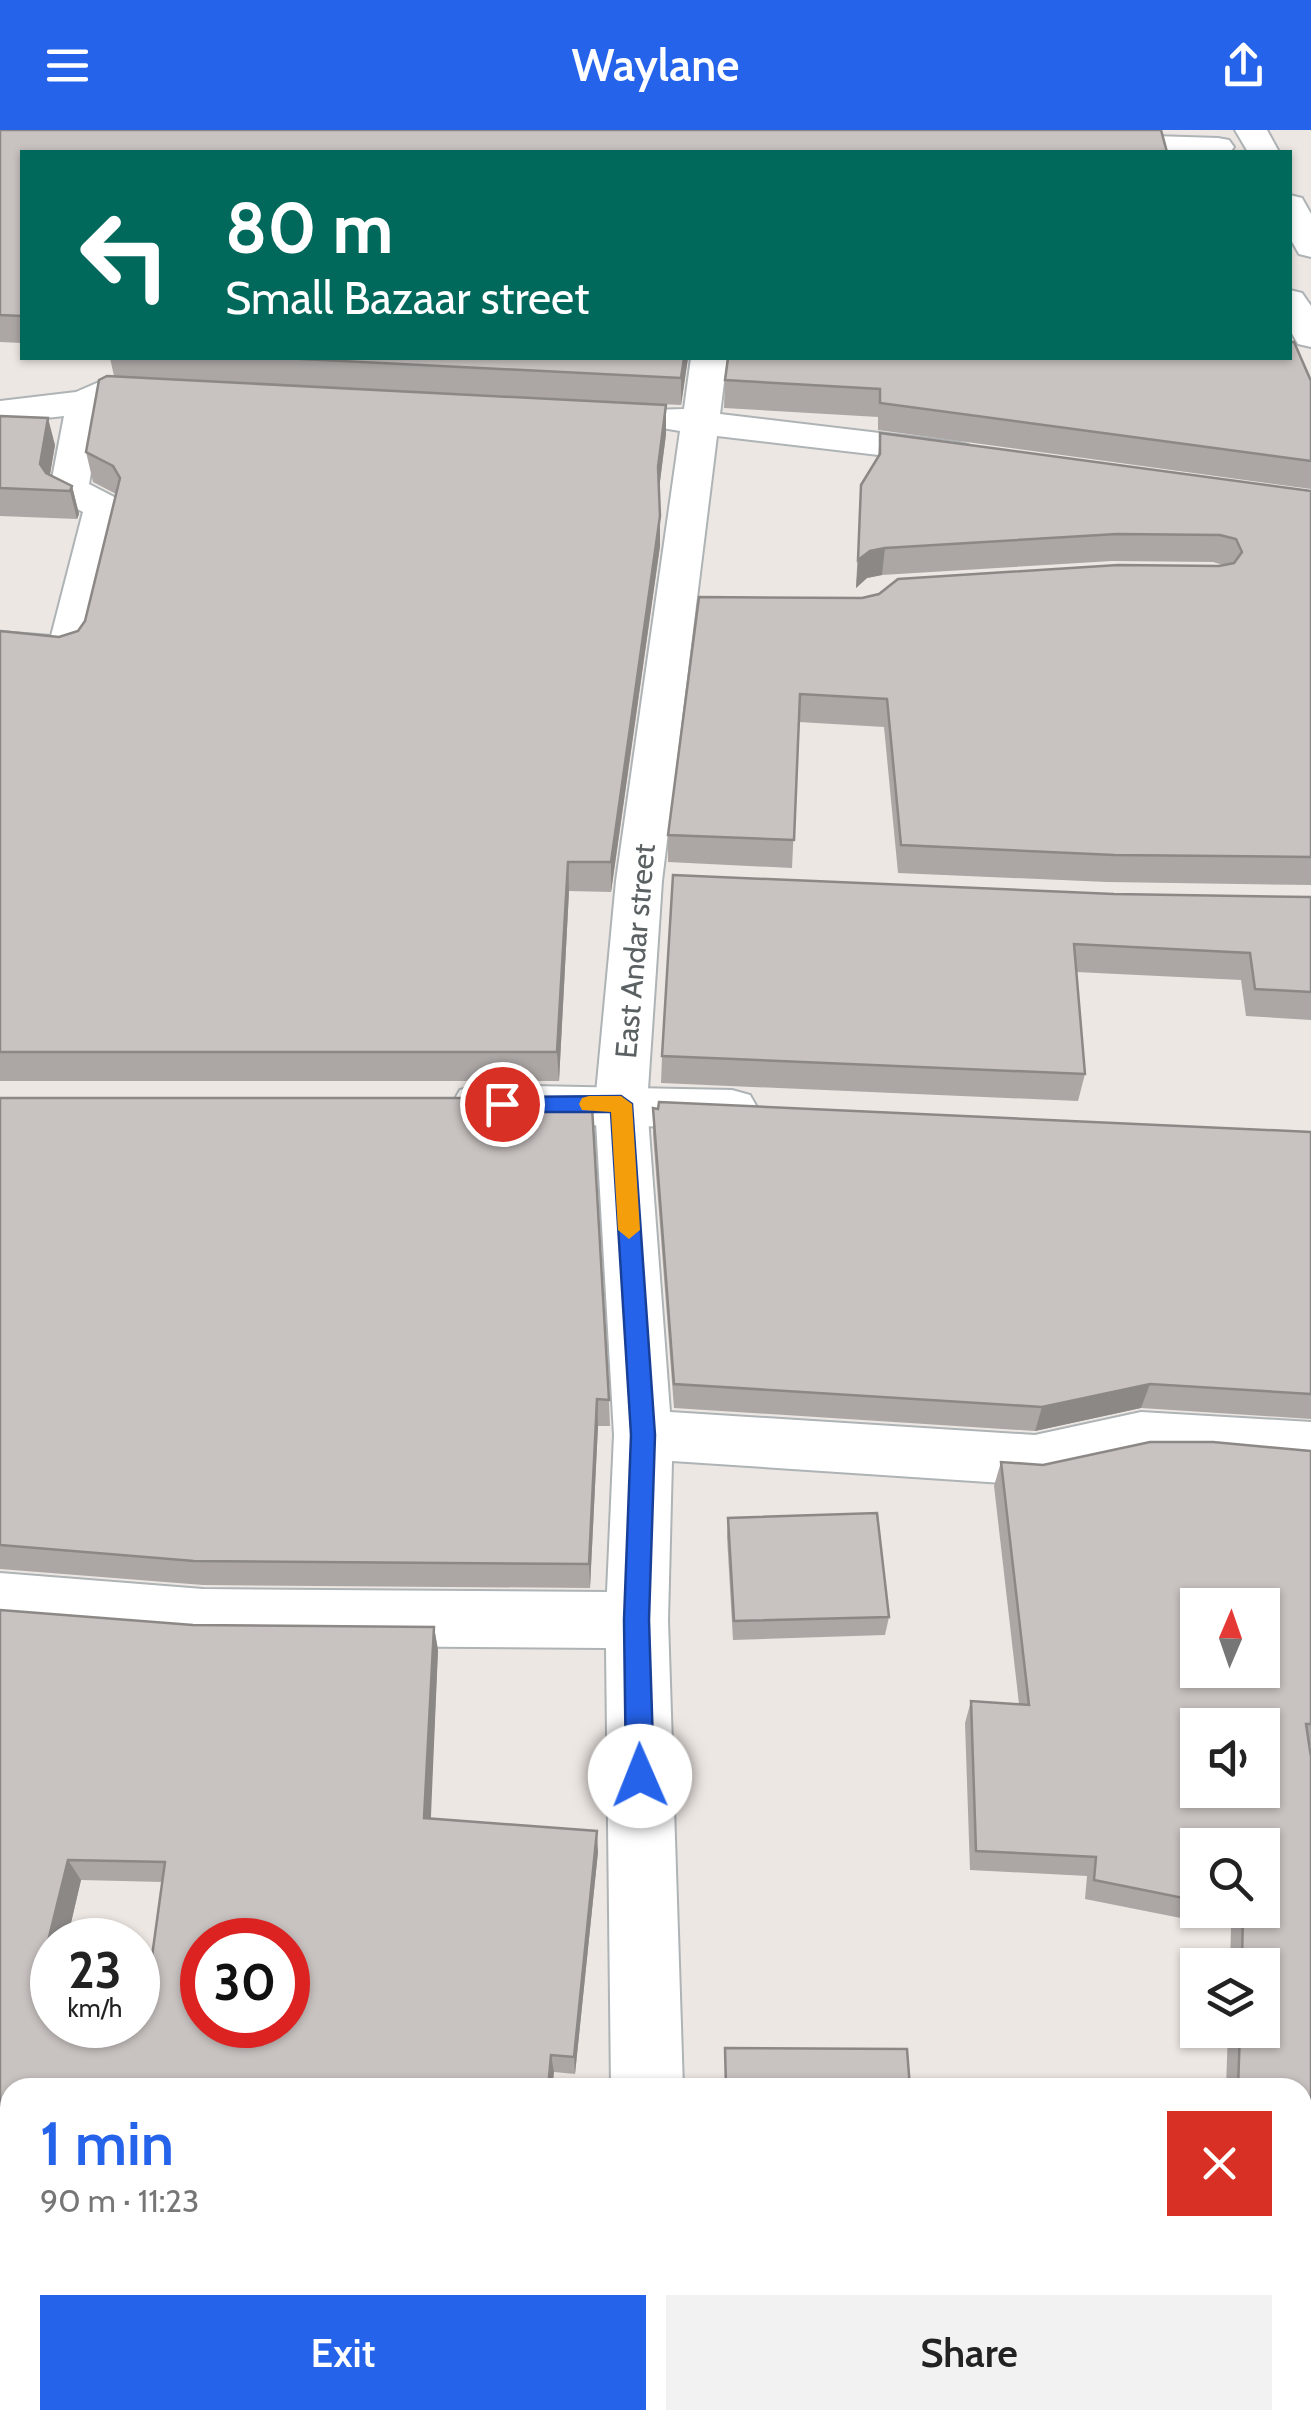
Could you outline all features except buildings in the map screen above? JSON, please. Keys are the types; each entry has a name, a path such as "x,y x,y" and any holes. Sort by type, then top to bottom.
{"street":[{"path":"1054,142 1216,143"},
{"path":"1292,209 1311,247"},
{"path":"1292,303 1311,336"},
{"name":"East Andar street","path":"647,2078 636,1620 643,1435 621,1104 658,882 695,608 700,420 710,360"},
{"path":"0,412 99,383 202,394"},
{"path":"0,645 68,650 104,507 69,489 99,383"},
{"path":"628,416 700,420 985,457"},
{"path":"422,1105 621,1104 779,1111"},
{"path":"643,1435 1035,1460 1143,1437 1311,1447"},
{"path":"0,1602 203,1617 636,1620"}],"slow traffic":[{"path":"589,1104 621,1104 629,1230"}],"route":[{"path":"502,1104 621,1104 643,1435 636,1620 640,1776"}]}
